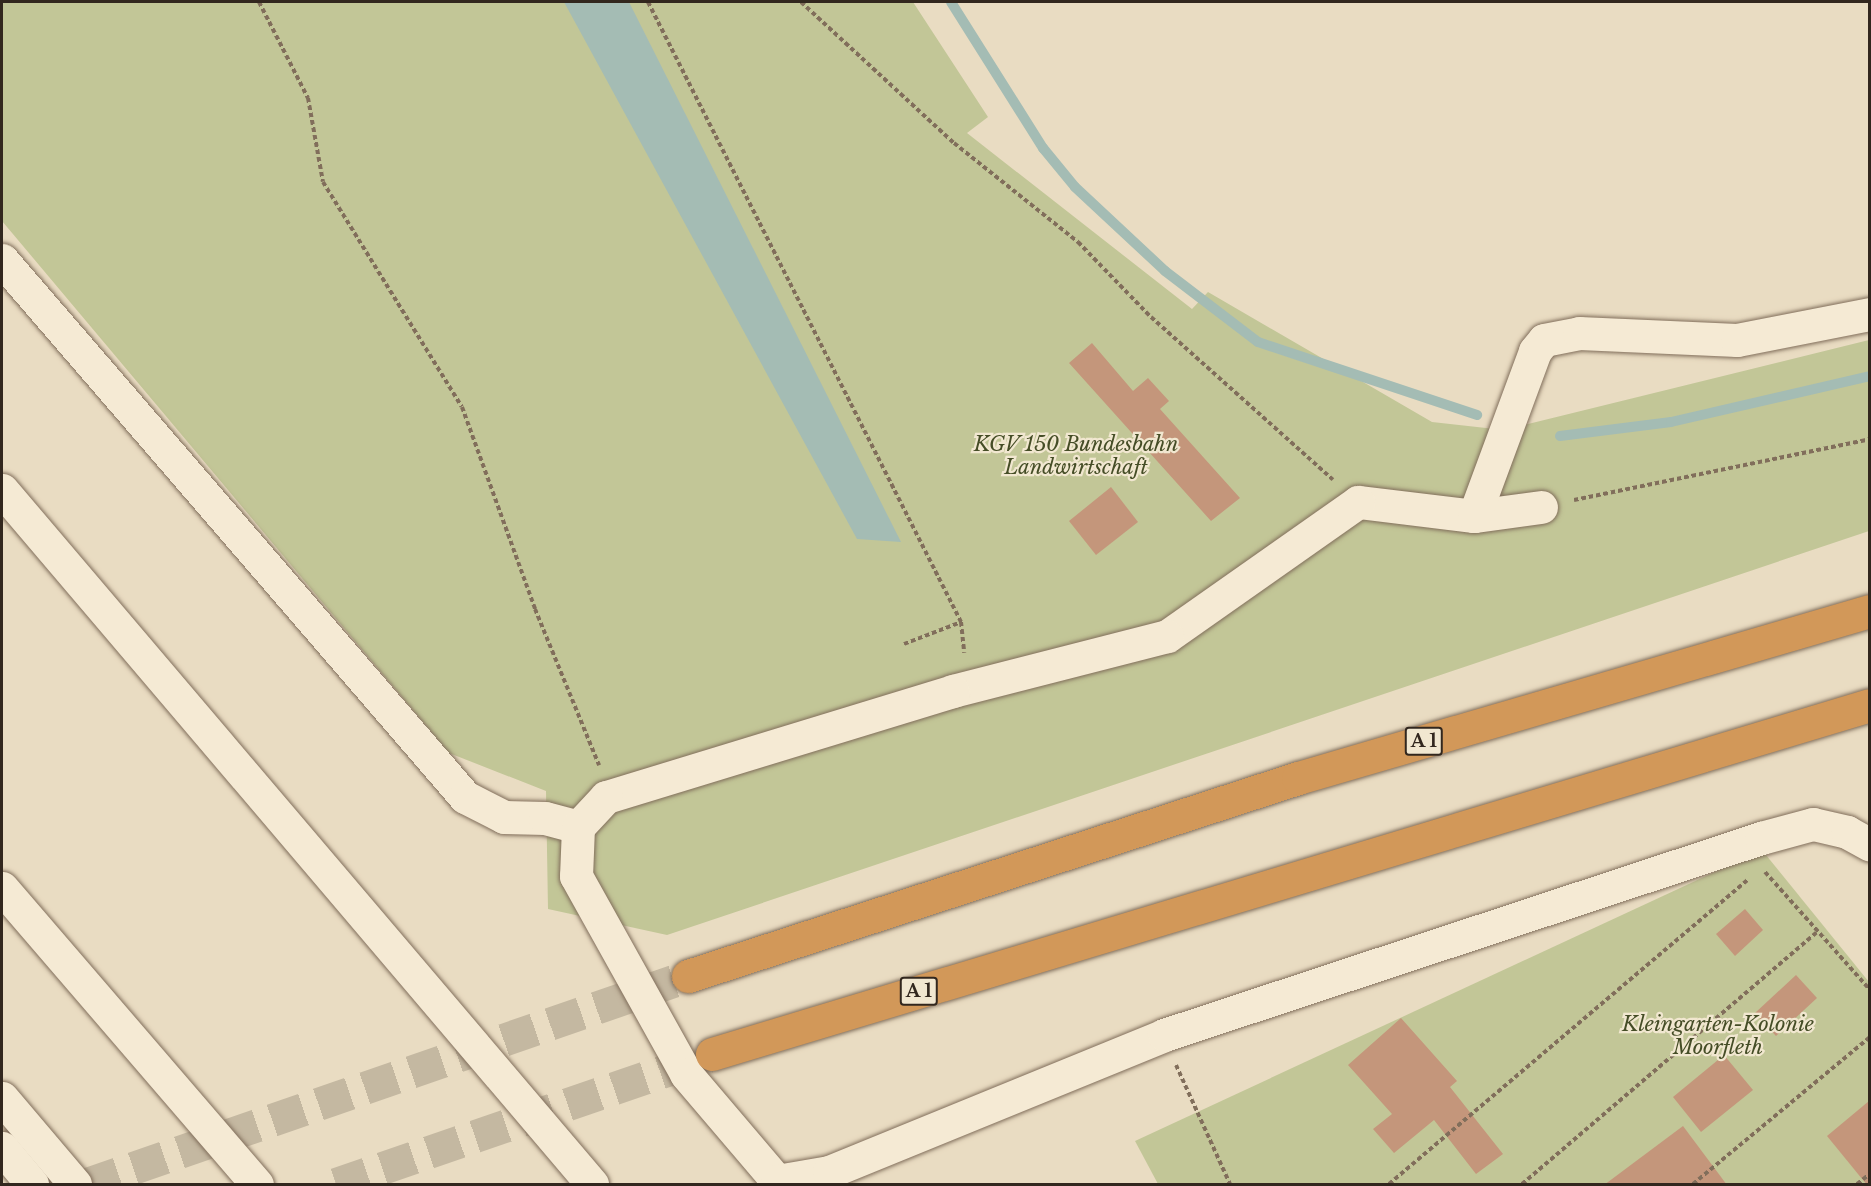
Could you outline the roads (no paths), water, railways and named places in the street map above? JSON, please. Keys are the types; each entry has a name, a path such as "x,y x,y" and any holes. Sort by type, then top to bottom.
{"highway":[{"name":"A 1","path":"688,976 1298,778 1869,611"},
{"name":"A 1","path":"712,1054 1869,705"}],"lane":[{"path":"2,260 465,797 504,817 545,818 578,827"},
{"path":"1474,516 1535,351 1544,340 1579,333 1737,340 1869,314"},
{"path":"2,490 592,1185"},
{"path":"1541,507 1474,516 1358,502 1167,636 953,691 606,797 578,827 576,876 686,1074 777,1181 829,1172 1164,1035 1792,829 1813,824 1862,831"},
{"path":"2,888 257,1185"},
{"path":"2,1098 75,1185"},
{"path":"2,1148 32,1185"}],"water":[{"path":"564,2 629,2 901,542 857,539"}],"waterway":[{"path":"951,2 1043,148 1075,187 1165,271 1258,342 1477,415"},
{"path":"1560,436 1671,422 1870,376"}],"tunnel":[{"path":"87,1184 688,976"},
{"path":"336,1184 708,1056"}],"park label":[{"name":"KGV 150 Bundesbahn Landwirtschaft","path":"1076,456"},
{"name":"Kleingarten-Kolonie Moorfleth","path":"1718,1036"}]}
